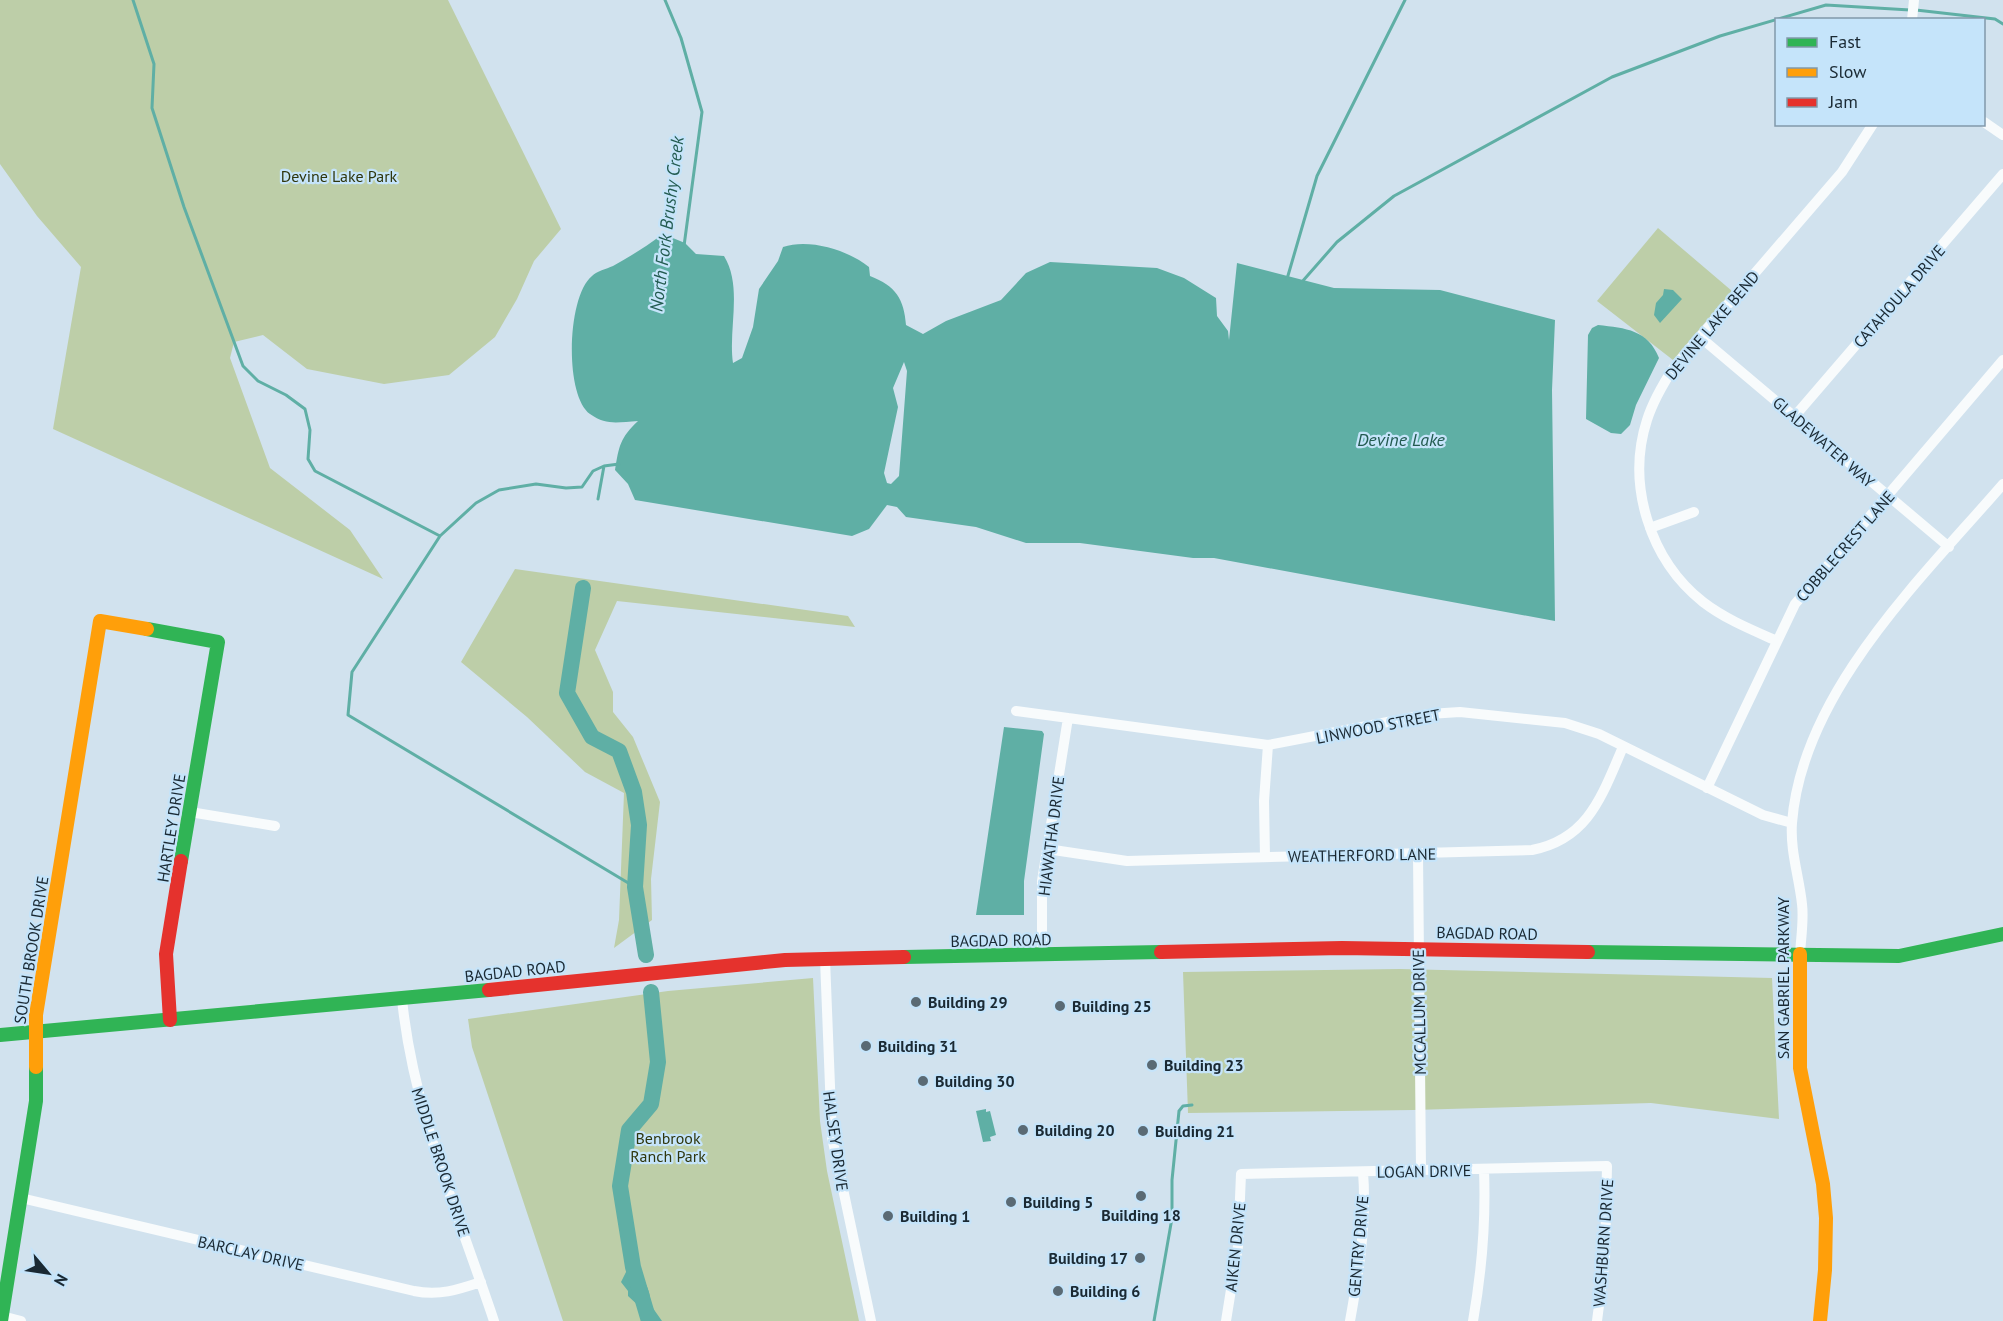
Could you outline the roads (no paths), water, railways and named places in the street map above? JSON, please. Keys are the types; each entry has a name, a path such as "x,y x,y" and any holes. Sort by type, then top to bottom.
{"street":[{"path":"1912,18 1914,0"},
{"path":"1985,123 2003,135"},
{"name":"DEVINE LAKE BEND","path":"1777,641 1732,620 1704,603 1675,573 1650,528 1642,501 1639,474 1640,449 1647,421 1658,394 1674,367 1842,172 1872,126"},
{"name":"CATAHOULA DRIVE","path":"1794,417 2003,174"},
{"name":"GLADEWATER WAY","path":"1700,337 1949,547"},
{"name":"COBBLECREST LANE","path":"1707,788 1777,641 1803,593 1888,497 2003,360"},
{"name":"SAN GABRIEL PARKWAY","path":"1820,1321 1826,1281 1827,1232 1823,1185 1800,1070 1798,994 1802,904 1792,851 1795,799 1824,716 1852,665 2003,484"},
{"path":"1650,528 1694,512"},
{"name":"HARTLEY DRIVE","path":"100,621 218,642 166,954 170,1020"},
{"name":"SOUTH BROOK DRIVE","path":"2,1319 36,1101 34,1032 100,621"},
{"name":"LINWOOD STREET","path":"1016,711 1268,745 1429,714 1460,712 1576,725 1763,815 1792,823"},
{"name":"HIAWATHA DRIVE","path":"1042,956 1042,881 1068,717"},
{"path":"1265,857 1264,801 1268,745"},
{"name":"WEATHERFORD LANE","path":"1047,849 1127,861 1510,852 1556,844 1576,830 1593,811 1623,747"},
{"path":"190,812 275,826"},
{"name":"MCCALLUM DRIVE","path":"1418,854 1421,1169"},
{"name":"BAGDAD ROAD","path":"0,1035 402,999 757,962 1418,948 1899,956 2003,934"},
{"name":"HALSEY DRIVE","path":"825,959 832,1137 871,1321"},
{"name":"MIDDLE BROOK DRIVE","path":"402,999 409,1059 420,1101 494,1321"},
{"name":"LOGAN DRIVE","path":"1241,1174 1607,1166"},
{"name":"WASHBURN DRIVE","path":"1597,1321 1605,1259 1607,1166"},
{"path":"1473,1321 1486,1212 1484,1170"},
{"name":"GENTRY DRIVE","path":"1350,1321 1360,1262 1365,1197 1363,1172"},
{"name":"AIKEN DRIVE","path":"1226,1321 1238,1246 1241,1174"},
{"name":"BARCLAY DRIVE","path":"21,1198 414,1292 449,1293 481,1282"},
{"path":"2,1319 21,1321"}],"water":[{"name":"Devine Lake","path":"663,234 685,243 696,254 724,256 733,281 733,363 742,358 753,327 759,289 778,261 783,247 804,244 828,247 850,255 869,267 870,276 886,284 897,294 901,301 906,325 923,334 946,321 1001,300 1026,273 1050,262 1157,268 1184,278 1216,298 1217,316 1228,331 1229,340 1237,263 1334,288 1440,290 1555,320 1552,390 1555,621 1214,558 1193,558 1080,543 1026,543 976,527 906,517 897,507 887,505 869,529 852,536 635,500 628,484 615,470 621,443 627,432 638,421 602,420 590,414 582,403 576,387 573,367 574,323 577,303 592,276 639,251","holes":["904,362 907,371 899,476 891,484 887,483 884,473 898,407 893,388"]},
{"path":"1664,289 1673,290 1682,299 1660,323 1654,315 1656,303 1663,295"},
{"path":"1598,325 1635,332 1649,341 1659,358 1636,405 1630,425 1621,434 1611,433 1586,419 1588,335 1592,328"},
{"path":"1004,727 1042,731 1044,734 1024,881 1024,915 976,915"},
{"path":"986,1109 986,1112 990,1111 996,1135 990,1137 991,1141 983,1142 976,1111"},
{"path":"628,1268 635,1268 641,1276 648,1290 650,1304 662,1321 644,1321 641,1308 628,1296 628,1291 621,1282"}],"waterway":[{"path":"133,0 154,64 152,108 184,207 243,366 258,381 286,395 305,409 310,430 308,459 315,471 440,536"},
{"name":"North Fork Brushy Creek","path":"665,0 681,38 702,112 684,246"},
{"path":"1287,279 1317,176 1405,0"},
{"path":"1782,18 1826,5 1910,10"},
{"path":"1916,10 1995,19 2003,24"},
{"path":"1301,283 1337,242 1394,196 1612,77 1720,36 1775,20"},
{"name":"North Fork Brushy Creek","path":"598,499 604,466 619,464"},
{"path":"604,466 593,471 582,487 566,488 536,484 499,490 476,503 440,536 352,672 348,715 635,887"},
{"name":"North Fork Brushy Creek","path":"583,588 567,693 592,737 619,751 634,792 639,825 635,887 646,955"},
{"name":"North Fork Brushy Creek","path":"649,1321 633,1267 620,1186 629,1130 651,1104 658,1062 651,992"},
{"path":"1154,1321 1172,1218 1172,1180 1179,1111 1183,1106 1192,1105"}],"place":[{"name":"Building 29","path":"916,1002"},
{"name":"Building 25","path":"1060,1006"},
{"name":"Building 31","path":"866,1046"},
{"name":"Building 23","path":"1152,1065"},
{"name":"Building 30","path":"923,1081"},
{"name":"Building 20","path":"1023,1130"},
{"name":"Building 21","path":"1143,1131"},
{"name":"Building 18","path":"1141,1196"},
{"name":"Building 5","path":"1011,1202"},
{"name":"Building 1","path":"888,1216"},
{"name":"Building 17","path":"1140,1258"},
{"name":"Building 6","path":"1058,1291"}],"park label":[{"name":"Devine Lake Park","path":"339,176"},
{"name":"Benbrook Ranch Park","path":"668,1147"}]}
